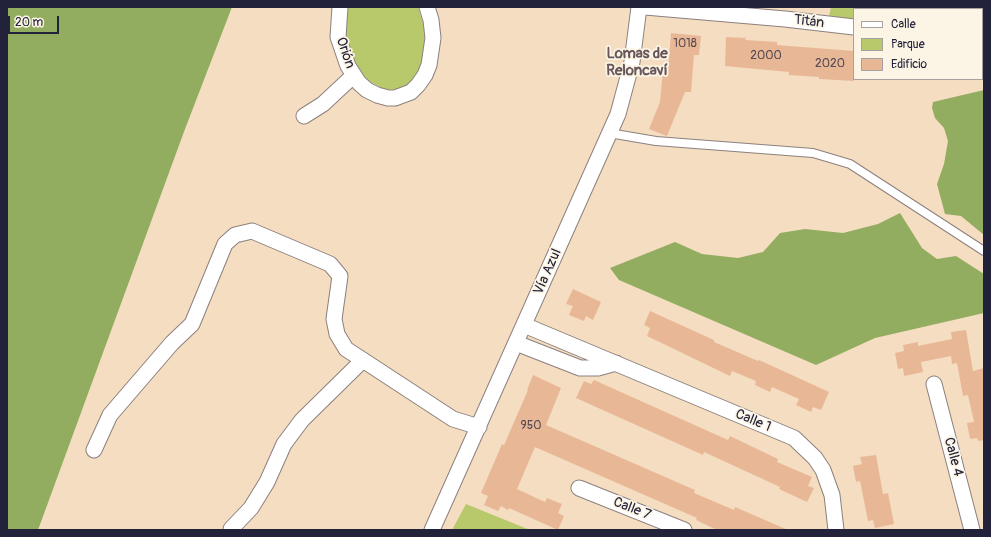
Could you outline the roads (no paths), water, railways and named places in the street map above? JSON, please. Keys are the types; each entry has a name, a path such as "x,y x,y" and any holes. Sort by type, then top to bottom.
{"street":[{"name":"Orión","path":"340,7 338,37 344,57 353,76 367,90 383,97 401,96 410,92 418,85 429,65 432,50 432,31 427,7"},
{"name":"Vía Azul","path":"432,530 622,102 629,75 639,7"},
{"name":"Titán","path":"645,7 785,18 853,27"},
{"name":"Orión","path":"304,116 323,104 353,76"},
{"path":"94,450 110,415 172,343 192,324 225,244 235,235 252,231 330,264 340,276 334,319 337,334 346,349 362,361 453,419 479,427"},
{"name":"Calle 1","path":"524,325 794,438 815,458 825,476 832,495 836,530"},
{"path":"516,343 580,368 598,368 616,363"},
{"path":"231,529 251,508 267,482 284,444 302,420 362,361"},
{"name":"Calle 4","path":"934,384 972,530"},
{"name":"Calle 7","path":"579,488 684,530"}],"lane":[{"path":"609,133 656,141 813,152 850,164 984,251"}],"district":[{"name":"Lomas de Reloncaví","path":"637,62"}]}
